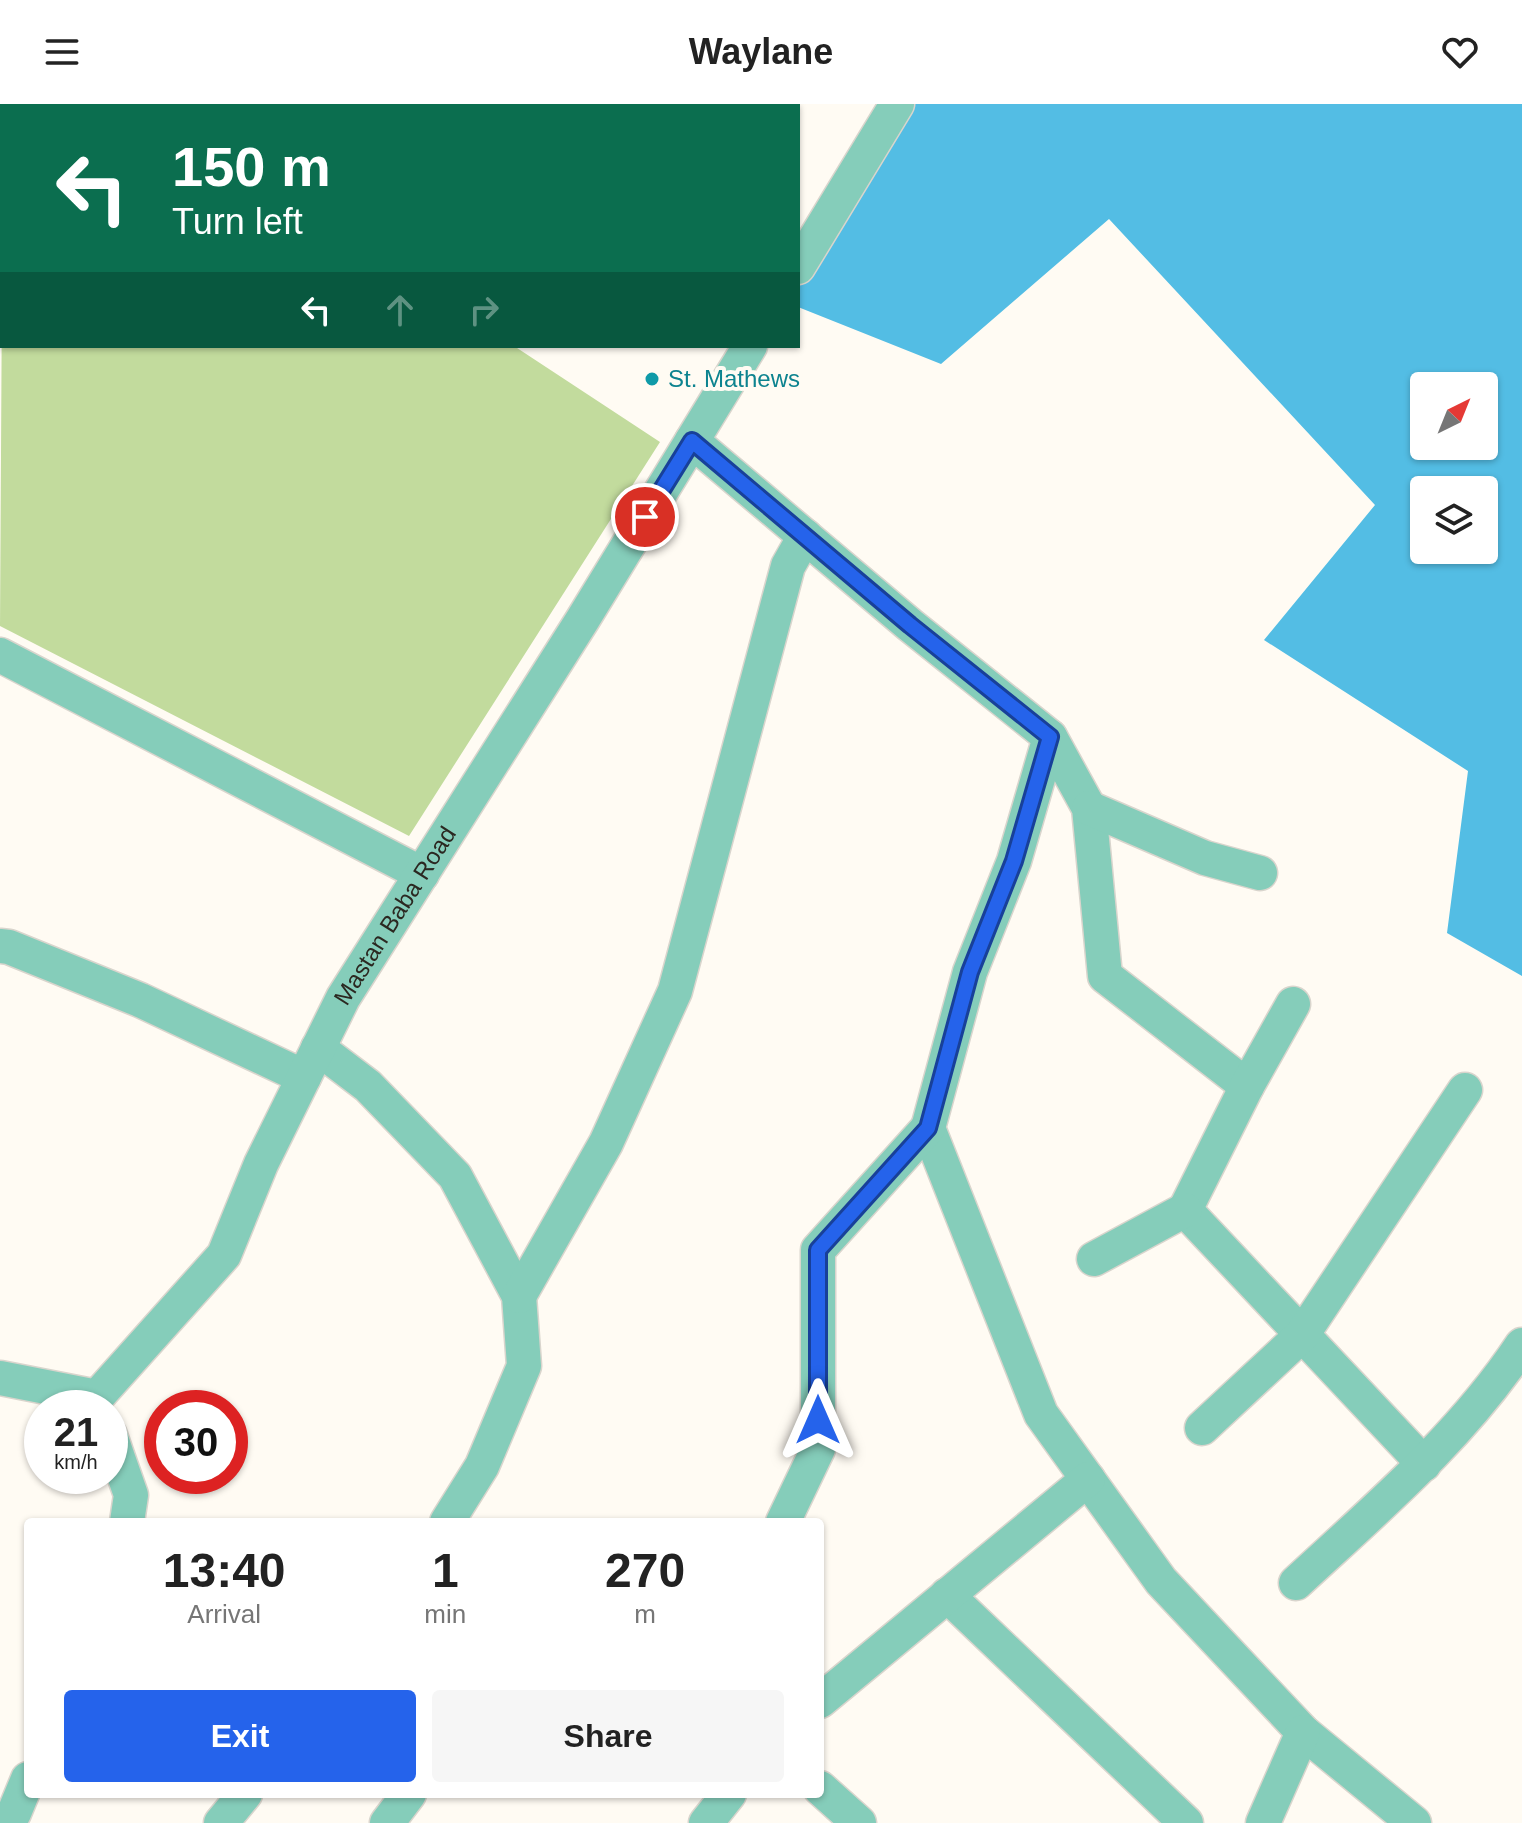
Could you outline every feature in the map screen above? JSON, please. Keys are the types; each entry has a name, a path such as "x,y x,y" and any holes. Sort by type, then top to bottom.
{"street":[{"path":"800,264 897,104"},
{"name":"Mastan Baba Road","path":"109,1390 224,1255 261,1164 343,998 749,348"},
{"path":"692,441 910,625 1050,737 1089,808 1105,976 1247,1086"},
{"path":"519,1296 606,1143 675,991 788,566 805,536"},
{"path":"0,655 422,874"},
{"path":"785,1518 818,1449 818,1250 928,1128 970,972 1014,861 1050,737"},
{"path":"1089,808 1205,858 1260,873"},
{"path":"0,946 368,1086 455,1176 519,1296 524,1366 482,1466 450,1518"},
{"path":"1094,1259 1185,1210 1247,1086 1293,1004"},
{"path":"1202,1428 1302,1335 1465,1090"},
{"path":"928,1128 1041,1414 1161,1581 1303,1732 1414,1823"},
{"path":"1185,1210 1424,1464"},
{"path":"1296,1583 1424,1464 1496,1383 1522,1345"},
{"name":"Mastan Baba Road","path":"0,1378 50,1390"},
{"path":"824,1698 1088,1479"},
{"path":"128,1486 131,1495 128,1518"},
{"path":"947,1595 1186,1823"},
{"path":"1263,1823 1303,1732"},
{"path":"14,1813 24,1789"},
{"path":"824,1792 859,1823"},
{"path":"221,1823 242,1798"},
{"path":"387,1823 406,1798"},
{"path":"706,1823 726,1798"}],"green space":[{"path":"2,348 517,348 660,442 409,836 0,626"}],"water":[{"path":"894,104 1522,104 1522,976 1447,933 1468,771 1264,640 1375,505 1109,219 941,364 800,308 800,263"}],"place":[{"name":"St. Mathews","path":"652,379"}],"route":[{"path":"645,517 692,441 910,625 1050,737 1014,861 970,972 928,1128 818,1250 818,1420"}]}
